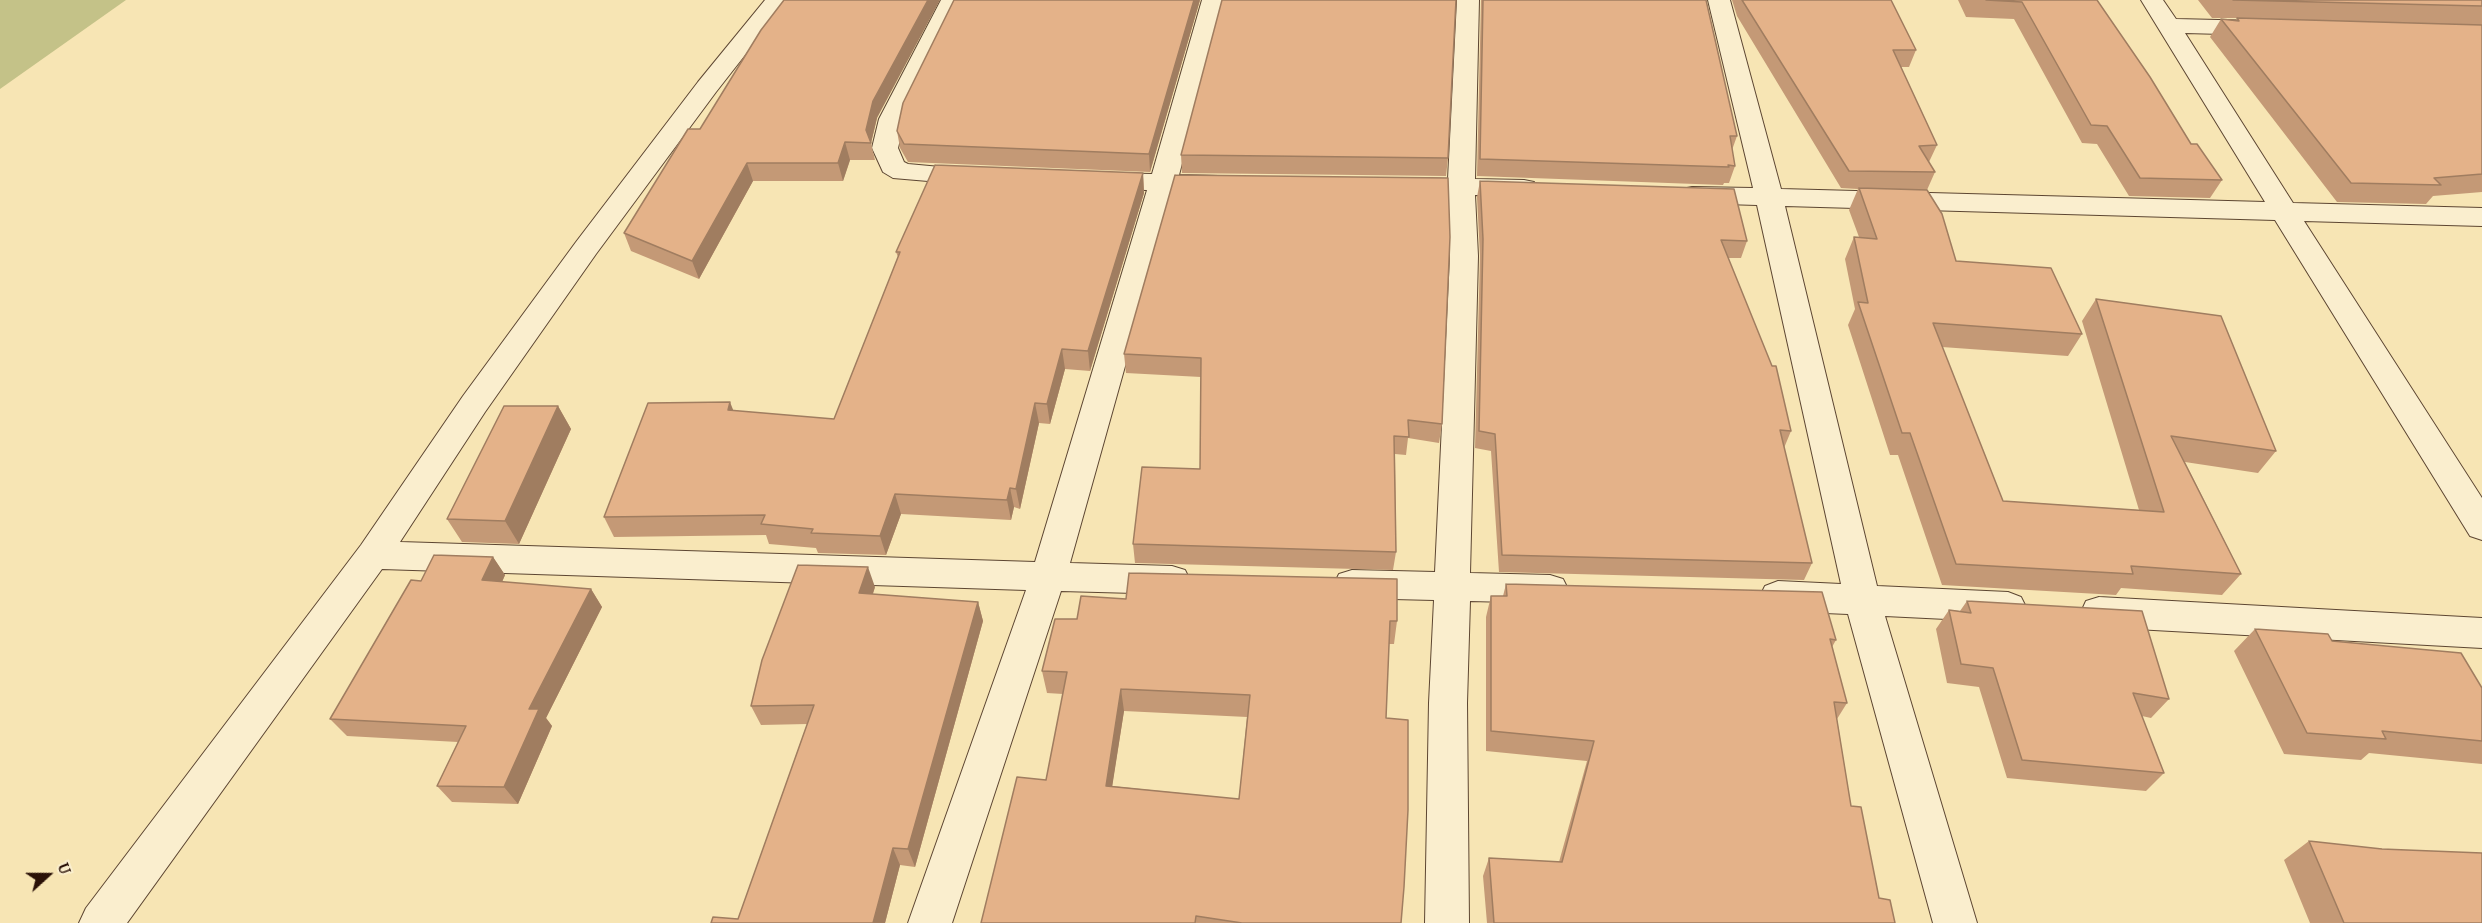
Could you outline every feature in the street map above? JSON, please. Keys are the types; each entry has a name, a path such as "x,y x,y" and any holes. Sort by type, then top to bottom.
{"street":[{"path":"101,923 373,555 474,404 586,248 707,87 777,0"},
{"path":"952,0 892,119 885,148 891,166 902,172 1002,178"},
{"path":"930,923 1048,577 1163,183 1213,0"},
{"path":"1447,923 1448,704 1464,256 1461,186 1468,0"},
{"path":"1719,0 1769,197 1862,598 1954,923"},
{"path":"2152,0 2482,527"},
{"path":"2169,26 2285,28"},
{"path":"1071,180 1247,184"},
{"path":"1378,185 1544,189"},
{"path":"1663,194 2482,217"},
{"path":"373,555 1203,581"},
{"path":"1322,584 1581,590"},
{"path":"1745,595 1862,598 2482,633"}],"shaded area":[{"path":"0,0 126,0 0,89"}],"building":[{"path":"784,0 928,0 873,101 866,130 871,143 845,142 838,163 747,163 692,261 624,233 688,129 700,129 761,30"},
{"path":"954,0 1194,0 1149,154 904,144 897,131 903,103"},
{"path":"1222,0 1456,0 1448,158 1181,155"},
{"path":"1483,0 1706,0 1737,136 1730,136 1735,166 1480,159"},
{"path":"1742,0 1891,0 1916,50 1893,50 1937,145 1919,146 1935,172 1849,171"},
{"path":"1986,0 2097,0 2150,77 2191,144 2197,144 2222,180 2140,178 2107,126 2091,125 2022,2"},
{"path":"2233,0 2482,0 2482,6"},
{"path":"2237,18 2482,25 2482,174 2434,178 2441,185 2351,183 2221,19 2239,21"},
{"path":"935,165 1143,173 1088,351 1062,349 1047,404 1035,403 1016,489 1010,488 1007,500 895,494 880,536 811,533 813,529 761,524 765,515 604,517 648,403 730,402 728,410 834,419 900,252 896,252"},
{"path":"1175,175 1448,178 1450,237 1442,424 1408,420 1409,437 1394,436 1396,552 1133,544 1142,467 1200,469 1201,358 1124,354"},
{"path":"1480,181 1734,189 1747,241 1721,240 1772,366 1776,366 1791,431 1780,430 1812,563 1502,555 1495,434 1479,431 1483,239"},
{"path":"1859,188 1927,190 1942,214 1956,261 2051,268 2082,334 1933,323 2003,501 2164,512 2096,299 2221,316 2276,451 2171,436 2241,574 2131,566 2133,574 1956,564 1910,433 1902,433 1858,302 1868,303 1854,237 1877,239"},
{"path":"504,406 558,406 505,521 447,519"},
{"path":"434,555 493,557 482,580 591,589 529,709 539,709 504,787 437,786 466,726 330,719 411,580 421,581"},
{"path":"798,565 868,567 859,593 978,602 908,849 893,848 873,923 711,923 713,917 738,919 814,705 751,706 762,660"},
{"path":"1129,573 1397,579 1397,621 1390,621 1386,718 1408,720 1408,810 1401,923 1242,923 1196,916 1195,923 981,923 1017,777 1046,780 1067,672 1042,671 1055,619 1077,619 1081,596 1126,599","holes":["1121,689 1250,695 1239,799 1106,786"]},
{"path":"1506,584 1822,592 1836,640 1830,639 1847,703 1834,702 1851,806 1861,807 1879,898 1890,900 1895,923 1494,923 1489,858 1562,862 1594,741 1491,731 1491,596 1507,596"},
{"path":"1967,601 2142,611 2169,699 2133,693 2164,773 2022,760 1993,668 1961,664 1949,610 1971,613"},
{"path":"2255,629 2328,634 2332,641 2461,653 2482,688 2482,741 2382,731 2386,739 2307,733"},
{"path":"2309,841 2382,849 2482,853 2482,923 2344,923"}]}
